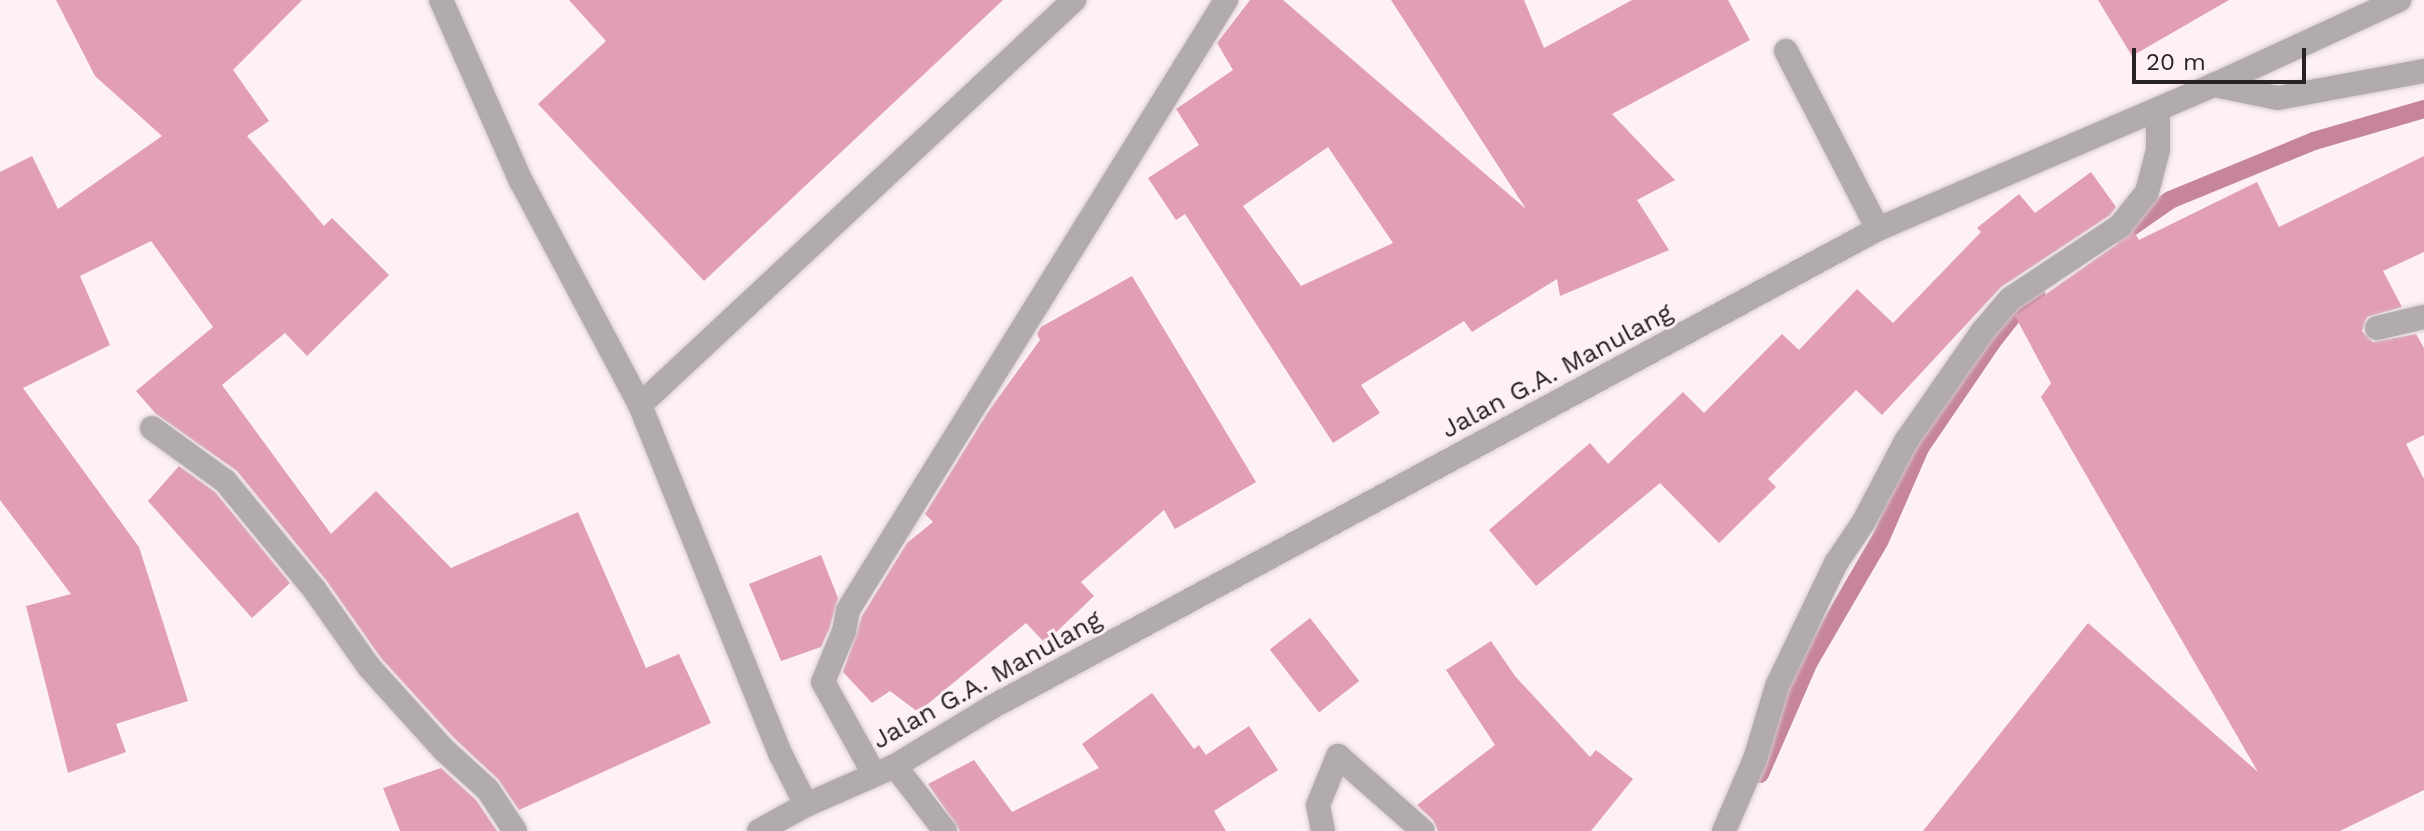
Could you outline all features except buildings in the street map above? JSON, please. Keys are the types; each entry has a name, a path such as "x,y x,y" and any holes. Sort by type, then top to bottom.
{"street":[{"path":"441,0 521,181 640,405 781,755 806,805"},
{"path":"640,405 1074,0"},
{"path":"945,831 884,770 823,682 844,631 848,610 1226,0"},
{"name":"Jalan G.A. Manulang","path":"759,831 806,805 884,770 992,707 1878,229 2214,85 2399,0"},
{"path":"1786,51 1878,229"},
{"path":"2214,85 2278,98 2424,71"},
{"path":"1724,831 1755,759 1777,686 1836,563 1863,523 1906,441 1982,332 2010,299 2120,226 2147,192 2158,150 2158,109"},
{"path":"2377,328 2424,317"},
{"path":"152,428 225,481 314,589 369,667 443,749 488,790 515,831"},
{"path":"1323,831 1318,805 1338,756 1423,831"}],"waterway":[{"path":"2120,235 2170,200 2314,141 2424,109"},
{"path":"1760,774 1809,662 1880,540 1920,448 1992,342 2021,305 2037,294"}]}
